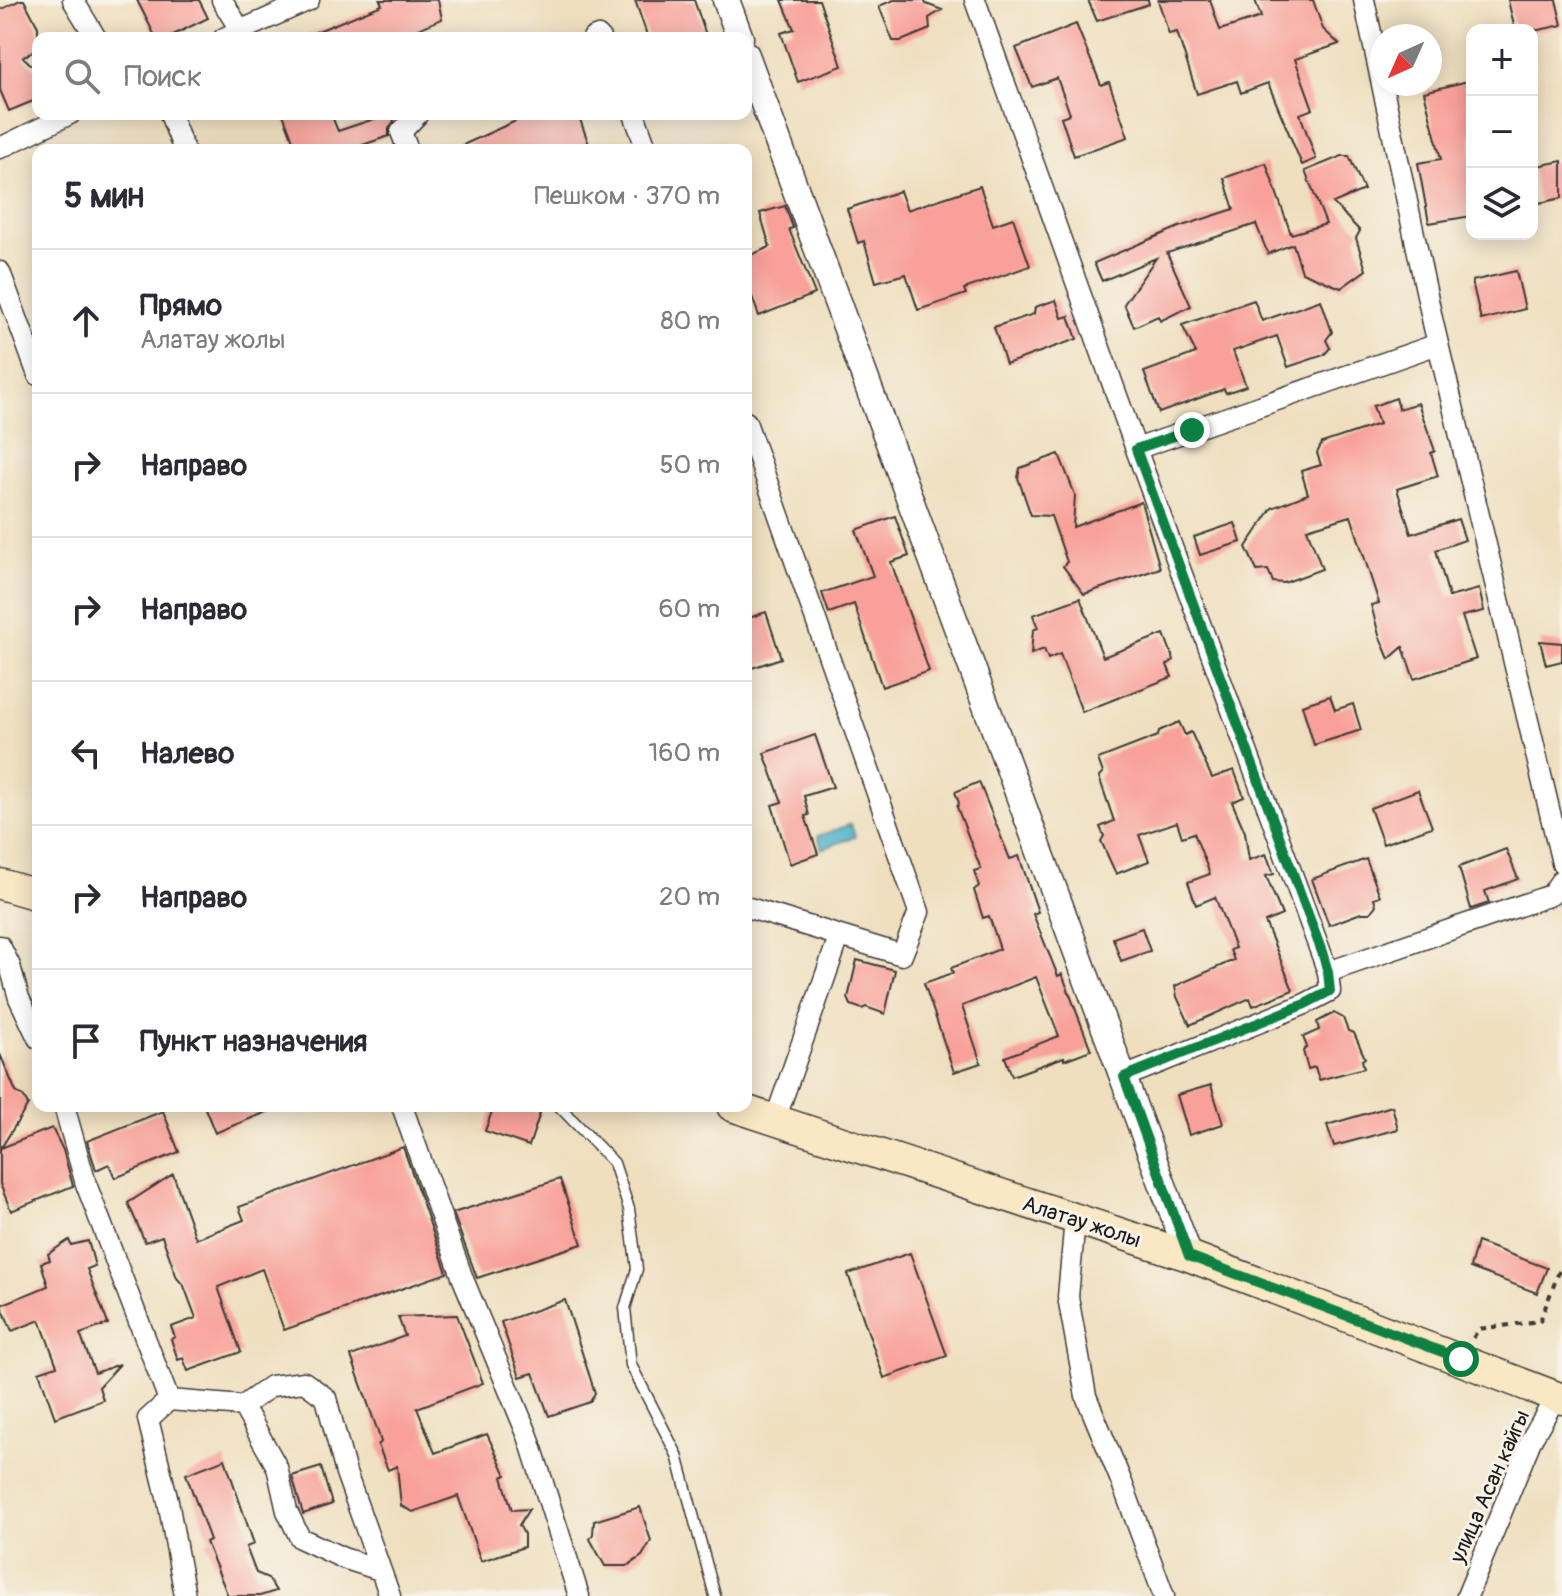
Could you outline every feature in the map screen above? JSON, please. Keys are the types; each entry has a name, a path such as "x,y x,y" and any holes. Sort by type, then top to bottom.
{"main road":[{"path":"0,884 32,893"},
{"name":"Алатау жолы","path":"750,1112 1189,1256 1559,1398"}],"street":[{"path":"73,0 92,32"},
{"path":"222,0 231,32"},
{"path":"237,32 309,0"},
{"path":"726,0 738,32"},
{"path":"975,0 1328,972 1330,991 1305,1004 1124,1077"},
{"path":"1364,0 1438,344 1562,863"},
{"path":"752,71 1189,1256"},
{"path":"0,148 58,120"},
{"path":"172,120 182,144"},
{"path":"406,144 401,132 412,120"},
{"path":"636,120 645,144"},
{"path":"0,272 32,359"},
{"path":"1136,449 1438,344"},
{"path":"752,456 756,478 919,912 902,955 752,909"},
{"path":"1328,972 1551,895 1562,879"},
{"path":"775,1120 839,937"},
{"path":"0,946 32,1025"},
{"path":"66,1112 86,1184 169,1400"},
{"path":"404,1112 463,1279 528,1436 579,1596"},
{"path":"1075,1219 1068,1297 1086,1396 1164,1596"},
{"path":"185,1596 168,1501 148,1419 169,1400 243,1406 271,1386 304,1382 326,1398 346,1473 390,1596"},
{"name":"улица Асан кайгы","path":"1467,1596 1532,1438 1559,1398"},
{"path":"243,1406 277,1467 287,1511 300,1538 343,1558 380,1570"}],"lane":[{"path":"565,1112 614,1163 629,1209 637,1269 625,1308 631,1365 677,1455 715,1596"}],"path":[{"path":"1461,1359 1479,1329 1540,1321 1562,1264"}],"water":[{"path":"851,824 855,837 822,849 818,836"}],"building":[{"path":"24,0 38,27 38,32 32,32 32,52 23,57 32,65 32,101 9,111 0,90 0,10"},
{"path":"137,0 199,0 208,18 179,32 153,32"},
{"path":"380,0 438,0 442,19 418,29 419,32 316,32 382,5"},
{"path":"635,0 694,0 705,32 646,32"},
{"path":"782,0 819,0 842,66 798,82 781,33 794,29"},
{"path":"894,0 924,0 926,4 942,10 929,18 930,29 901,41 893,41 879,6"},
{"path":"1088,0 1148,0 1149,4 1097,21"},
{"path":"1158,0 1210,0 1220,30 1261,17 1255,0 1313,0 1323,29 1339,44 1295,59 1313,109 1300,114 1316,159 1302,165 1268,83 1241,93 1237,81 1197,94 1177,32 1169,34"},
{"path":"1508,0 1556,0 1562,25 1538,30 1538,24 1514,24"},
{"path":"1076,24 1101,85 1109,82 1128,137 1074,156 1061,117 1070,114 1057,78 1032,87 1016,48"},
{"path":"1466,82 1466,217 1429,223 1418,163 1441,159 1425,96 1442,96 1442,88"},
{"path":"285,120 333,120 338,131 371,120 394,121 389,136 366,144 294,144"},
{"path":"518,120 580,120 589,144 465,144"},
{"path":"1349,156 1364,190 1333,203 1360,231 1356,238 1366,270 1341,288 1302,272 1293,244 1268,254 1256,224 1167,253 1191,306 1160,321 1158,316 1134,327 1124,304 1156,258 1102,281 1094,263 1179,227 1234,209 1224,178 1266,163 1291,234 1326,224 1305,171"},
{"path":"1562,161 1562,198 1539,203 1538,166"},
{"path":"980,186 993,225 1013,218 1030,266 964,289 966,294 918,310 906,274 876,282 864,241 858,243 847,209 900,191 907,210"},
{"path":"785,206 793,228 789,229 815,294 759,316 752,297 752,254 770,247 760,213"},
{"path":"1516,271 1525,309 1481,320 1472,281"},
{"path":"1056,300 1062,318 1069,316 1077,339 1006,364 994,327 1034,314 1035,307"},
{"path":"1254,300 1262,321 1321,300 1332,332 1326,340 1330,348 1324,355 1288,367 1277,336 1233,351 1246,386 1226,393 1224,389 1159,413 1144,372 1196,353 1182,325"},
{"path":"1396,398 1399,409 1418,403 1435,451 1431,453 1438,476 1397,489 1411,534 1458,519 1465,540 1436,550 1449,597 1479,589 1484,611 1462,616 1476,659 1414,679 1403,647 1389,659 1379,635 1371,605 1379,603 1351,516 1307,529 1322,569 1284,583 1273,582 1268,570 1257,571 1246,547 1272,508 1308,494 1301,471 1321,465 1317,453 1322,443 1379,424 1373,406"},
{"path":"1059,454 1075,495 1073,527 1141,502 1160,568 1084,594 1063,566 1067,562 1051,516 1031,515 1018,478 1020,468"},
{"path":"895,516 909,556 891,562 929,671 882,687 854,604 829,613 822,593 873,576 856,530"},
{"path":"1235,523 1241,542 1200,555 1194,537"},
{"path":"1080,598 1103,657 1164,634 1174,660 1167,665 1172,677 1082,712 1060,654 1048,659 1044,649 1031,654 1033,630 1038,628 1033,615"},
{"path":"766,612 781,658 752,668 752,617"},
{"path":"1540,641 1562,643 1562,661 1546,665"},
{"path":"1330,696 1335,710 1353,704 1361,730 1314,745 1302,705"},
{"path":"1179,722 1185,735 1191,732 1212,778 1234,770 1244,797 1232,802 1245,832 1249,860 1266,854 1274,874 1266,876 1282,915 1265,922 1293,990 1253,1006 1250,998 1190,1025 1175,986 1234,960 1230,950 1235,948 1215,897 1196,905 1188,882 1210,874 1194,833 1182,837 1177,822 1139,835 1149,861 1116,874 1101,841 1104,836 1100,827 1114,821 1099,777 1103,773 1098,759 1158,736 1159,731"},
{"path":"815,735 833,787 804,796 809,815 805,816 818,854 790,864 772,805 782,802 764,753"},
{"path":"979,782 1010,859 1019,856 1038,912 1033,914 1058,976 1062,974 1091,1050 1012,1076 1005,1057 1059,1036 1036,977 962,1006 981,1063 954,1072 924,983 953,973 951,968 1000,949 989,916 983,918 974,890 979,886 974,871 981,869 957,807 959,803 955,792"},
{"path":"1418,790 1432,827 1383,844 1370,808"},
{"path":"1506,849 1518,879 1485,891 1489,903 1471,909 1459,867"},
{"path":"1366,859 1380,896 1374,898 1376,905 1370,913 1361,913 1329,925 1312,879"},
{"path":"1142,928 1150,951 1121,961 1113,938"},
{"path":"857,960 895,970 885,1014 851,1005 848,998"},
{"path":"1334,1013 1343,1018 1348,1031 1354,1033 1365,1058 1362,1060 1364,1068 1319,1080 1315,1067 1308,1069 1303,1051 1307,1047 1303,1037 1319,1030 1317,1022"},
{"path":"0,1054 16,1092 23,1096 28,1105 1,1148 52,1128 63,1150 73,1186 11,1211 0,1184"},
{"path":"1211,1085 1223,1124 1189,1135 1177,1095"},
{"path":"1392,1106 1398,1129 1334,1146 1327,1125"},
{"path":"163,1112 179,1152 115,1178 109,1164 96,1170 87,1141"},
{"path":"206,1112 267,1112 215,1133"},
{"path":"492,1112 540,1113 529,1146 485,1131"},
{"path":"403,1147 447,1273 284,1330 262,1269 218,1287 241,1352 188,1371 183,1358 178,1360 171,1339 175,1337 171,1327 196,1318 162,1236 145,1242 128,1203 173,1174 196,1239 244,1220 239,1207"},
{"path":"560,1179 582,1244 477,1278 453,1213"},
{"path":"69,1240 71,1245 88,1241 95,1266 87,1269 108,1324 80,1334 95,1373 120,1364 99,1387 103,1400 55,1418 39,1372 57,1366 40,1320 12,1331 1,1305 48,1286 41,1263 50,1260 48,1254"},
{"path":"1477,1242 1547,1268 1537,1293 1470,1268"},
{"path":"910,1253 947,1356 884,1378 848,1274"},
{"path":"565,1300 595,1393 590,1402 549,1416 533,1373 520,1377 501,1322"},
{"path":"457,1315 483,1383 417,1408 435,1453 487,1434 506,1475 502,1477 512,1510 529,1509 519,1525 524,1534 524,1547 481,1561 458,1496 413,1512 401,1506 397,1466 388,1470 351,1356 405,1336 398,1317"},
{"path":"225,1459 254,1544 246,1547 256,1573 268,1578 276,1591 260,1596 228,1596 206,1542 210,1540 186,1474"},
{"path":"321,1467 332,1504 303,1514 292,1476"},
{"path":"640,1507 651,1541 642,1556 627,1566 605,1566 590,1539 594,1521"}],"route":[{"path":"1192,430 1136,449 1322,952 1330,991 1124,1077 1189,1256 1461,1359"}]}
